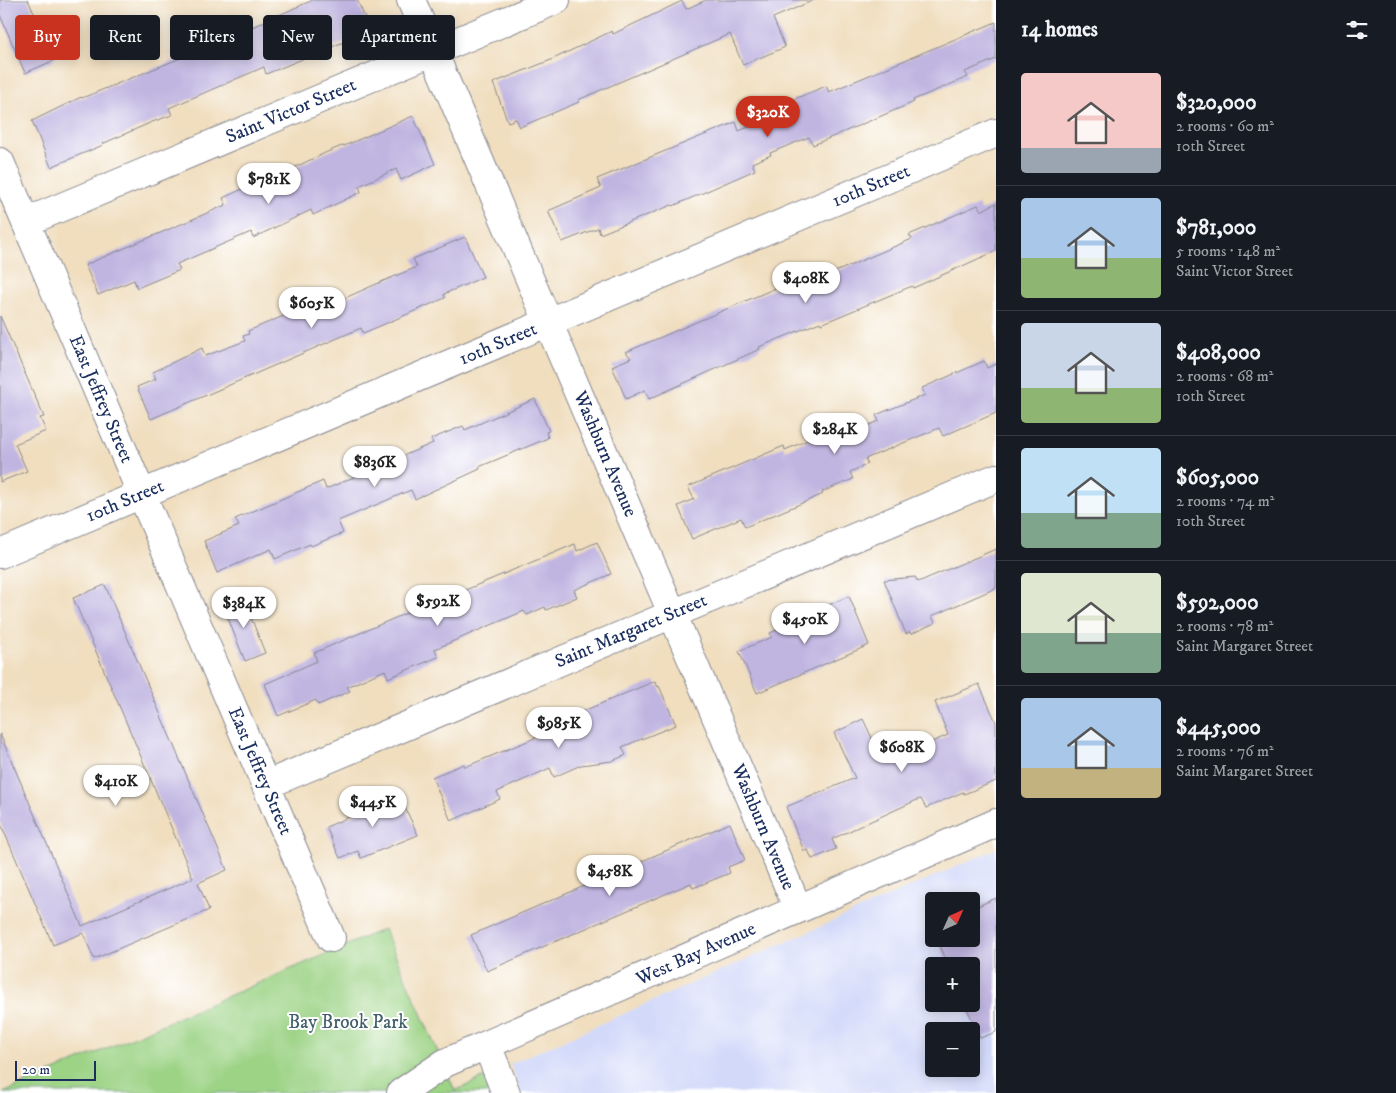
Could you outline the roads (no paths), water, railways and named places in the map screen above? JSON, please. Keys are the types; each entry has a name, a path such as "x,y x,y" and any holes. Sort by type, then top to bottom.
{"street":[{"name":"Washburn Avenue","path":"410,0 417,15"},
{"name":"Saint Victor Street","path":"455,43 556,0"},
{"name":"Saint Victor Street","path":"26,222 414,60"},
{"name":"Washburn Avenue","path":"436,60 798,909"},
{"name":"10th Street","path":"0,554 996,133"},
{"name":"East Jeffrey Street","path":"0,162 331,938"},
{"name":"Saint Margaret Street","path":"266,785 996,478"},
{"name":"West Bay Avenue","path":"401,1093 445,1064 996,823"},
{"path":"487,1045 506,1093"}],"park label":[{"name":"Bay Brook Park","path":"348,1022"}]}
